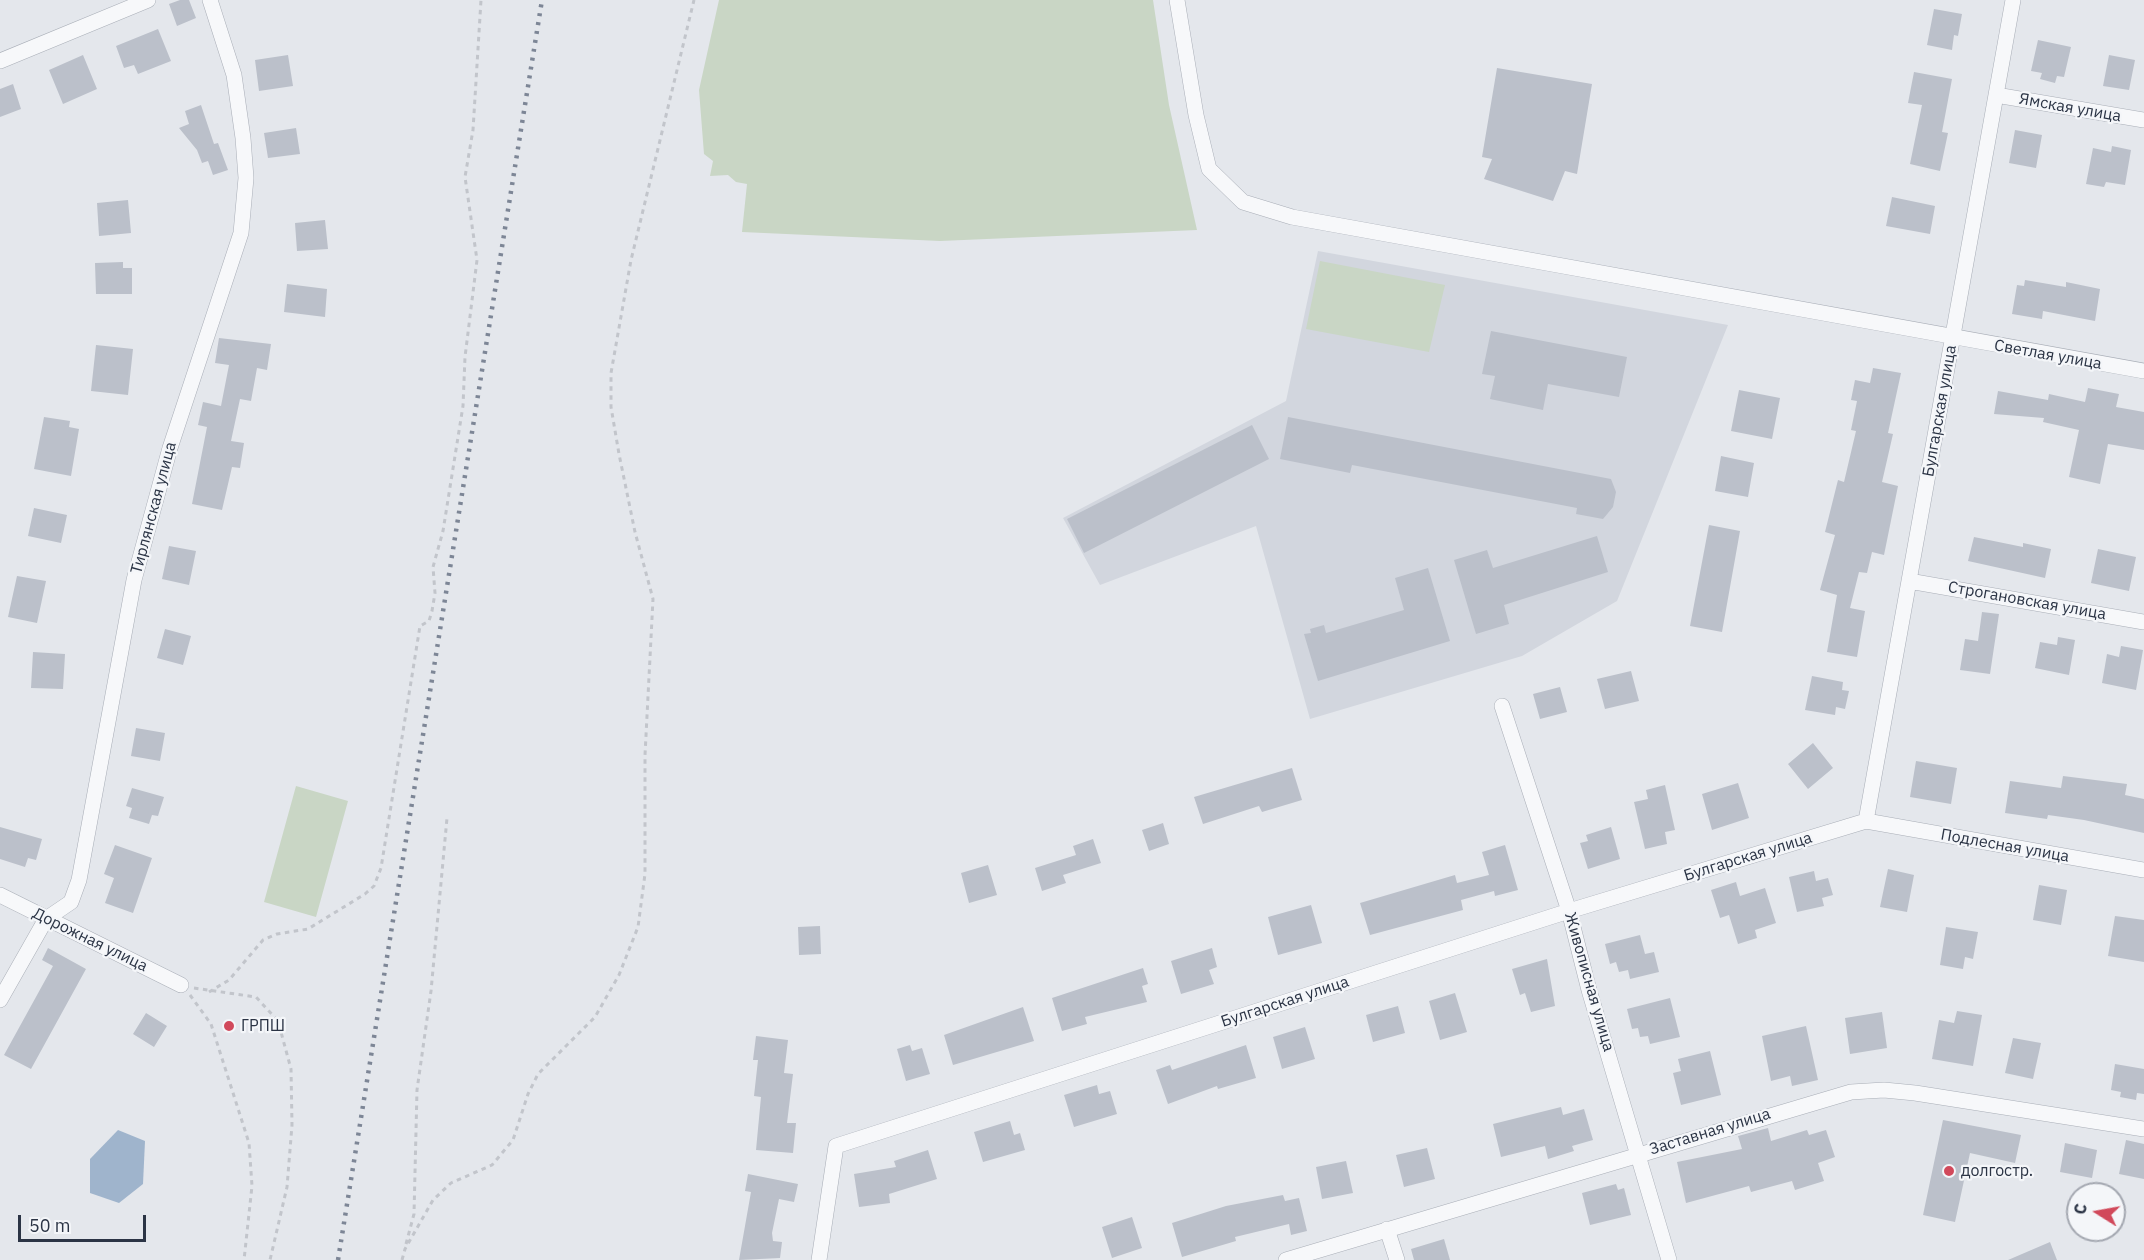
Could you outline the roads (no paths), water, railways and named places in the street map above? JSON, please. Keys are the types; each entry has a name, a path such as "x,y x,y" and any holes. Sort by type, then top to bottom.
{"street":[{"path":"0,61 148,0"},
{"name":"Тирлянская улица","path":"0,1000 46,919 71,902 79,880 134,580 170,448 241,233 246,178 243,138 234,75 210,0"},
{"name":"Светлая улица","path":"1177,0 1196,115 1209,169 1243,202 1292,217 2144,371"},
{"name":"Булгарская улица","path":"819,1260 836,1146 1569,911 1866,821 2013,0"},
{"name":"Ямская улица","path":"1996,95 2144,120"},
{"name":"Строгановская улица","path":"1909,581 2144,622"},
{"name":"Живописная улица","path":"1502,706 1569,911 1589,990 1669,1260"},
{"name":"Подлесная улица","path":"1866,821 2144,870"},
{"name":"Дорожная улица","path":"0,895 181,985"},
{"name":"Заставная улица","path":"1286,1260 1851,1092 1884,1090 1927,1094 2144,1129"},
{"path":"1388,1229 1396,1260"}],"water":[{"path":"118,1130 145,1141 143,1184 119,1203 90,1193 90,1159"}],"railway":[{"path":"338,1260 542,0"}],"place":[{"name":"ГРПШ","path":"229,1026"},
{"name":"долгостр.","path":"1949,1171"}]}
